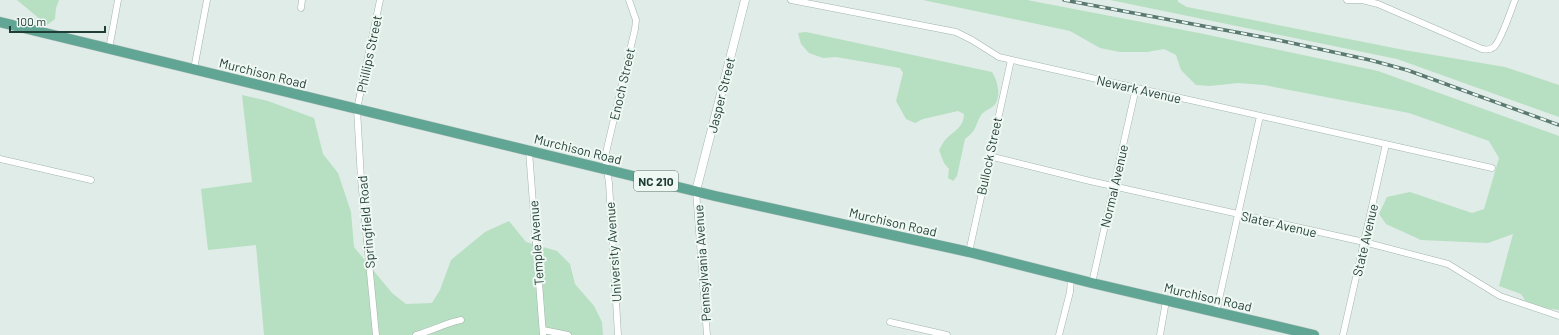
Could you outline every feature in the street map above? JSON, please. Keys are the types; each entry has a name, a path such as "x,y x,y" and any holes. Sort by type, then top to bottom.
{"main road":[{"name":"Murchison Road","path":"0,22 696,191 969,252 1166,301 1314,335"}],"street":[{"path":"109,49 118,0"},
{"path":"194,69 207,0"},
{"path":"301,8 302,0"},
{"name":"Phillips Street","path":"357,109 380,0"},
{"name":"Enoch Street","path":"607,169 605,157 635,29 635,16 629,0"},
{"name":"Jasper Street","path":"696,191 745,0"},
{"name":"Newark Avenue","path":"791,0 956,32 964,35 999,57 1010,60 1492,168"},
{"path":"1347,0 1362,0 1378,4 1486,50 1498,43 1515,0"},
{"name":"Bullock Street","path":"969,252 1010,60"},
{"name":"Normal Avenue","path":"1092,283 1136,88"},
{"name":"Springfield Road","path":"357,109 361,179 376,335"},
{"path":"1216,312 1260,116"},
{"name":"State Avenue","path":"1343,335 1386,144"},
{"name":"Temple Avenue","path":"529,151 543,332"},
{"name":"Slater Avenue","path":"989,156 1114,186 1364,242 1448,264 1500,296 1559,316"},
{"path":"0,159 92,180"},
{"name":"University Avenue","path":"607,169 618,335"},
{"name":"Pennsylvania Avenue","path":"696,191 708,335"},
{"path":"1059,335 1071,278"},
{"path":"1160,335 1166,301"},
{"path":"416,335 447,323 461,320"},
{"path":"890,322 947,335"},
{"path":"543,332 568,335"}],"green space":[{"path":"17,0 59,0 56,8 55,19 47,25"},
{"path":"923,0 1027,0 1204,34 1378,71 1559,136 1559,310 1529,306 1521,294 1499,286 1513,234 1488,243 1421,240 1386,224 1379,214 1387,197 1410,192 1472,213 1484,209 1499,158 1489,141 1409,113 1264,85 1238,83 1210,86 1196,85 1181,70 1176,55 1164,49 1147,52 1120,52 1100,48 1070,31"},
{"path":"1110,0 1178,0 1178,2 1187,7 1404,50 1505,67 1559,85 1559,117 1397,59"},
{"path":"806,32 992,72 998,87 996,103 981,115 974,130 965,139 957,176 953,181 948,178 949,169 944,163 939,150 945,140 960,126 964,118 964,114 958,111 923,119 915,123 906,119 896,101 903,73 900,68 836,57 823,58 809,53 801,44 798,33"},
{"path":"242,95 268,101 314,118 323,154 338,173 351,212 354,247 392,293 406,304 432,303 440,290 451,260 485,232 509,221 526,242 557,251 570,264 575,284 594,306 602,322 603,335 264,335 256,245 208,250 201,189 252,182"}],"railway":[{"path":"1064,0 1278,40 1370,60 1407,70 1559,125"}]}
